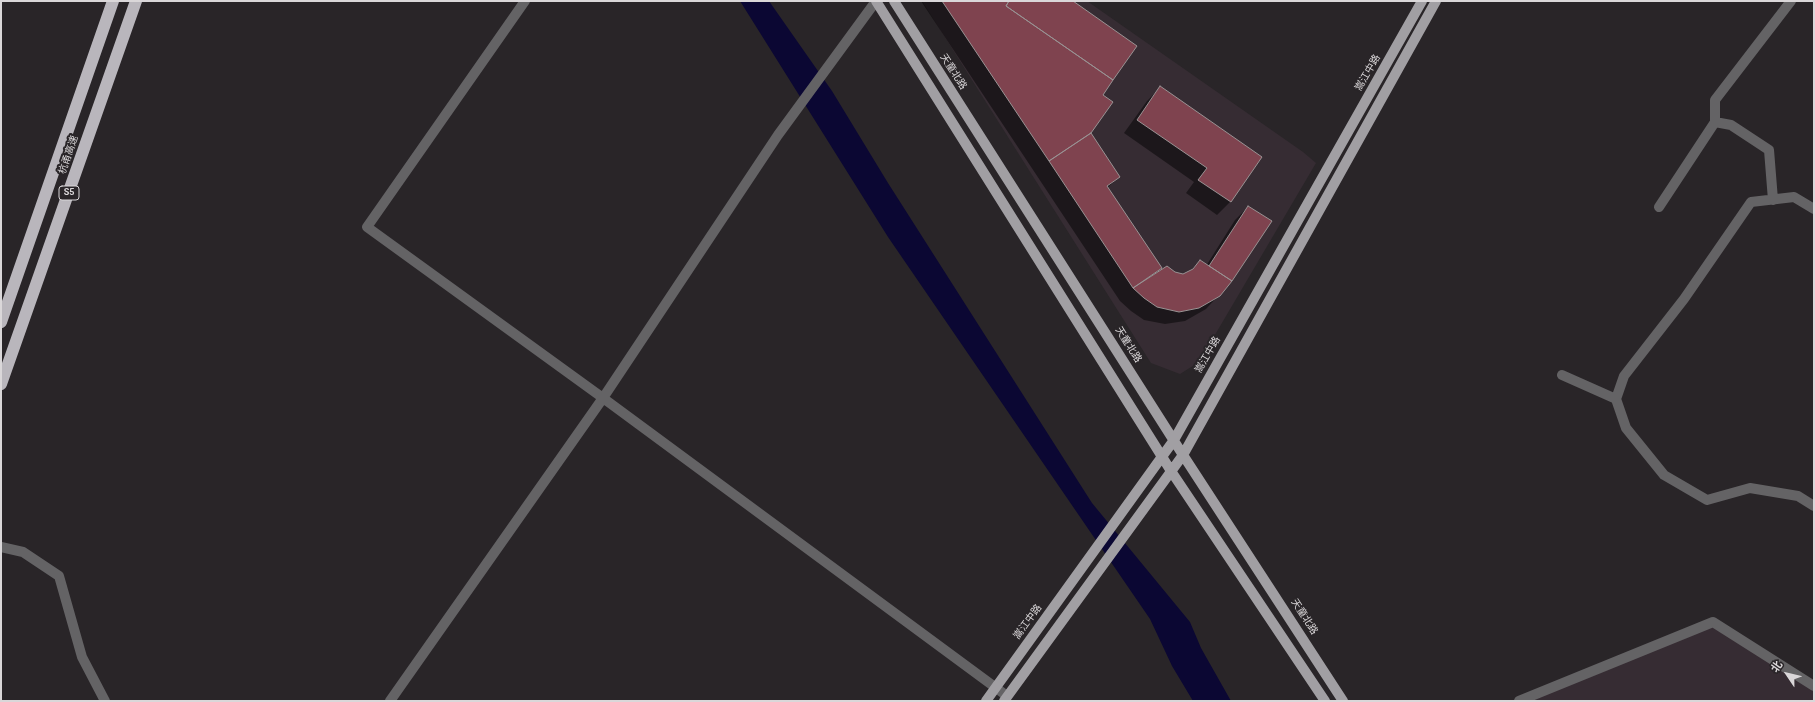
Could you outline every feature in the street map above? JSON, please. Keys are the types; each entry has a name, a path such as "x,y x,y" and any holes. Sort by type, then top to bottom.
{"highway":[{"name":"杭甬高速","path":"1,322 113,1"},
{"name":"杭甬高速","path":"1,384 136,1"}],"main road":[{"path":"876,1 1162,456 1326,701"},
{"name":"天童北路","path":"894,1 1183,455 1343,701"},
{"name":"嵩江中路","path":"986,701 1174,440 1422,1"},
{"path":"1005,699 1183,455 1436,1"}],"street":[{"path":"525,1 367,227 603,398 995,688 1005,699"},
{"path":"390,701 603,398 778,135 876,1"},
{"path":"1659,207 1715,122 1715,100 1791,1"},
{"path":"1715,122 1731,125 1769,150 1773,200"},
{"path":"1814,209 1794,198 1751,202 1684,299 1624,376 1616,399 1626,428 1664,475 1707,500 1750,488 1798,496 1814,506"},
{"path":"1562,375 1616,399"},
{"path":"1,547 23,552 59,576 82,657 105,701"},
{"path":"1519,701 1713,622 1814,686"}],"shaded area":[{"path":"740,1 769,1 832,91 888,183 1092,503 1190,622 1201,648 1231,701 1193,701 1172,666 1150,619 888,237"},
{"path":"922,1 1087,1 1303,152 1316,163 1199,362 1180,374 1151,363"},
{"path":"1713,625 1814,690 1814,701 1527,701"}],"building":[{"path":"942,1 1009,1 1006,6 1113,80 1103,95 1113,102 1091,133 1049,161"},
{"path":"1009,1 1073,1 1137,46 1113,80 1006,6"},
{"path":"1160,86 1262,157 1231,202 1198,180 1207,168 1137,120"},
{"path":"1091,133 1120,177 1107,186 1162,268 1133,288 1049,161"},
{"path":"1248,206 1272,221 1232,281 1209,266"},
{"path":"1200,260 1232,281 1220,296 1199,308 1179,312 1157,307 1133,288 1167,266 1175,272 1183,274 1193,269"}]}
